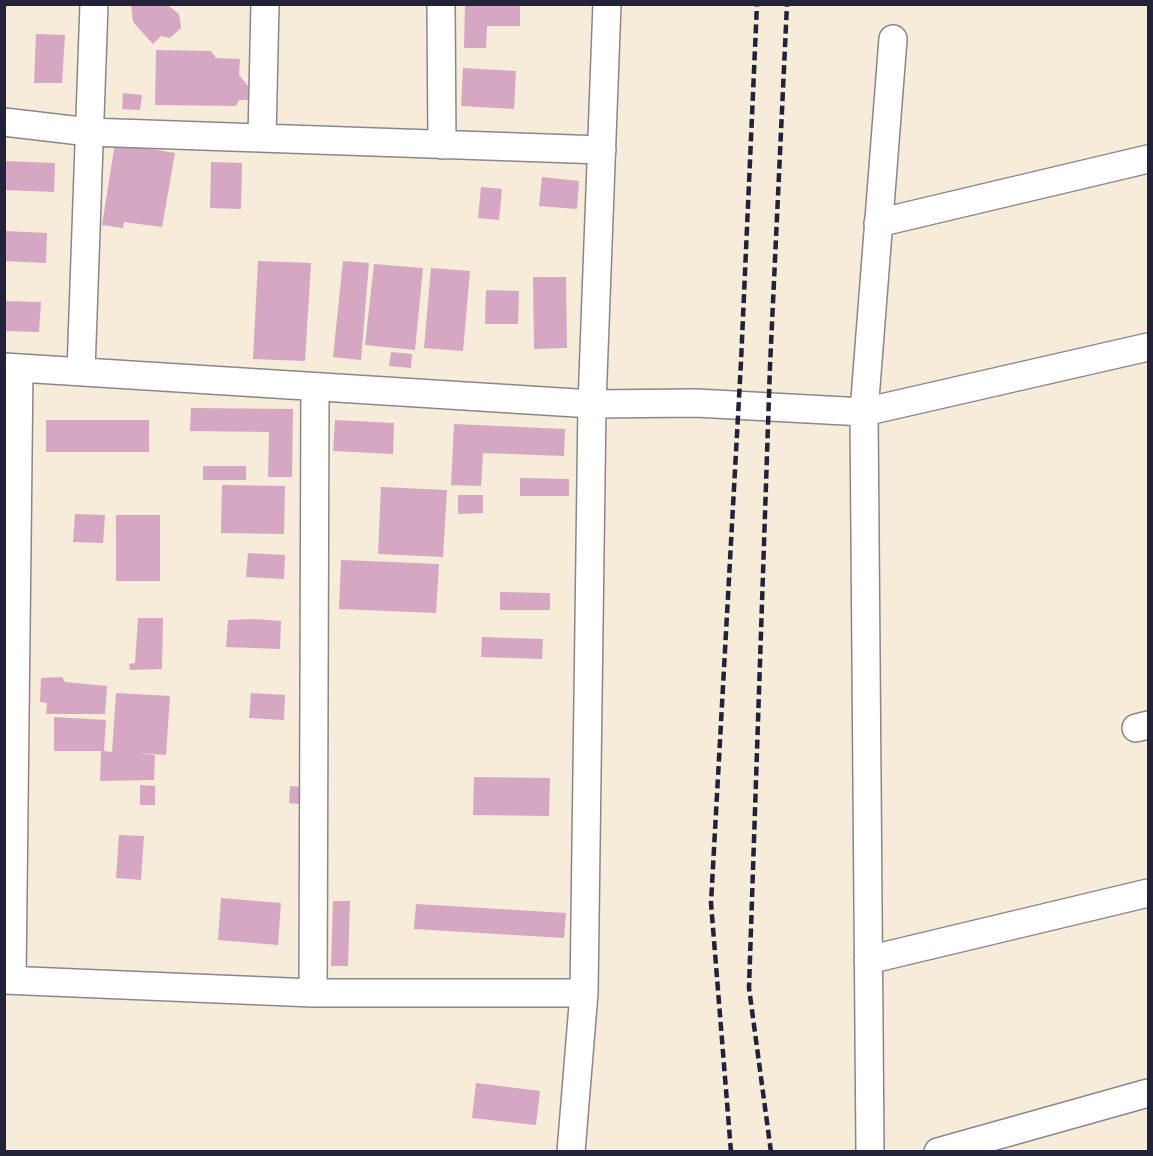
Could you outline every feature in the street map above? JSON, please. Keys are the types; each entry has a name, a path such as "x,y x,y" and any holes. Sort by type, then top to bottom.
{"street":[{"path":"81,371 94,4"},
{"path":"262,138 266,4"},
{"path":"441,4 442,145"},
{"path":"570,1152 584,993 592,404 608,4"},
{"path":"870,1152 864,412 893,39"},
{"path":"4,122 89,132 602,150"},
{"path":"878,223 1149,159"},
{"path":"584,993 313,993 8,980 12,368 592,404 696,403 864,412 1149,347"},
{"path":"313,993 315,387"},
{"path":"868,960 1149,893"},
{"path":"938,1152 1149,1093"}],"building":[{"path":"131,4 166,4 179,14 181,28 170,38 161,36 153,44 133,22"},
{"path":"465,4 520,4 520,26 487,26 486,48 464,48"},
{"path":"36,34 65,35 62,83 34,83"},
{"path":"156,50 211,51 216,58 240,59 239,75 248,86 249,100 239,100 236,106 155,105"},
{"path":"463,68 516,71 514,109 461,106"},
{"path":"123,93 142,95 140,110 122,109"},
{"path":"115,143 175,153 162,227 124,222 123,228 102,225"},
{"path":"4,161 55,163 54,192 4,190"},
{"path":"211,162 242,163 241,209 210,208"},
{"path":"542,177 579,181 577,209 539,206"},
{"path":"481,187 502,189 499,220 478,218"},
{"path":"4,231 47,233 46,263 4,261"},
{"path":"258,261 311,263 305,361 253,359"},
{"path":"343,261 369,263 361,360 333,357"},
{"path":"374,264 423,268 415,350 365,345"},
{"path":"431,268 470,271 463,351 424,348"},
{"path":"533,277 566,277 567,348 534,349"},
{"path":"486,290 519,291 518,324 485,324"},
{"path":"4,301 41,302 39,332 4,331"},
{"path":"391,352 412,354 411,368 389,366"},
{"path":"191,408 293,409 292,477 268,477 269,432 190,431"},
{"path":"46,420 149,420 149,452 46,452"},
{"path":"335,420 394,423 393,454 333,451"},
{"path":"454,424 565,429 564,456 483,453 481,486 451,485"},
{"path":"203,466 246,466 246,480 203,480"},
{"path":"520,478 569,479 569,496 520,496"},
{"path":"222,485 285,486 284,534 221,533"},
{"path":"381,487 447,490 443,557 378,554"},
{"path":"458,495 483,495 483,513 458,514"},
{"path":"75,514 105,515 103,543 73,542"},
{"path":"116,515 160,515 160,581 116,581"},
{"path":"248,553 285,555 284,579 246,577"},
{"path":"341,560 439,564 436,613 339,609"},
{"path":"500,592 550,593 550,610 500,610"},
{"path":"138,618 163,618 162,669 130,670 129,664 135,663"},
{"path":"228,620 281,621 280,649 226,647"},
{"path":"482,637 543,639 542,659 481,657"},
{"path":"62,677 65,682 107,686 105,714 46,714 47,703 40,702 41,678"},
{"path":"116,693 170,696 166,755 138,753 155,755 154,780 100,781 101,751 54,751 54,717 106,720 104,751 112,752"},
{"path":"251,693 285,695 284,720 249,718"},
{"path":"474,777 550,778 549,816 473,815"},
{"path":"140,785 155,786 155,805 140,805"},
{"path":"290,786 300,787 299,804 289,803"},
{"path":"119,835 144,836 141,880 116,878"},
{"path":"221,898 281,903 278,945 218,940"},
{"path":"333,901 350,901 348,966 331,966"},
{"path":"416,904 566,913 564,938 414,929"},
{"path":"476,1083 540,1091 536,1125 472,1118"}],"railway":[{"path":"731,1152 711,903 741,362 757,4"},
{"path":"771,1152 749,988 770,366 787,4"}]}
